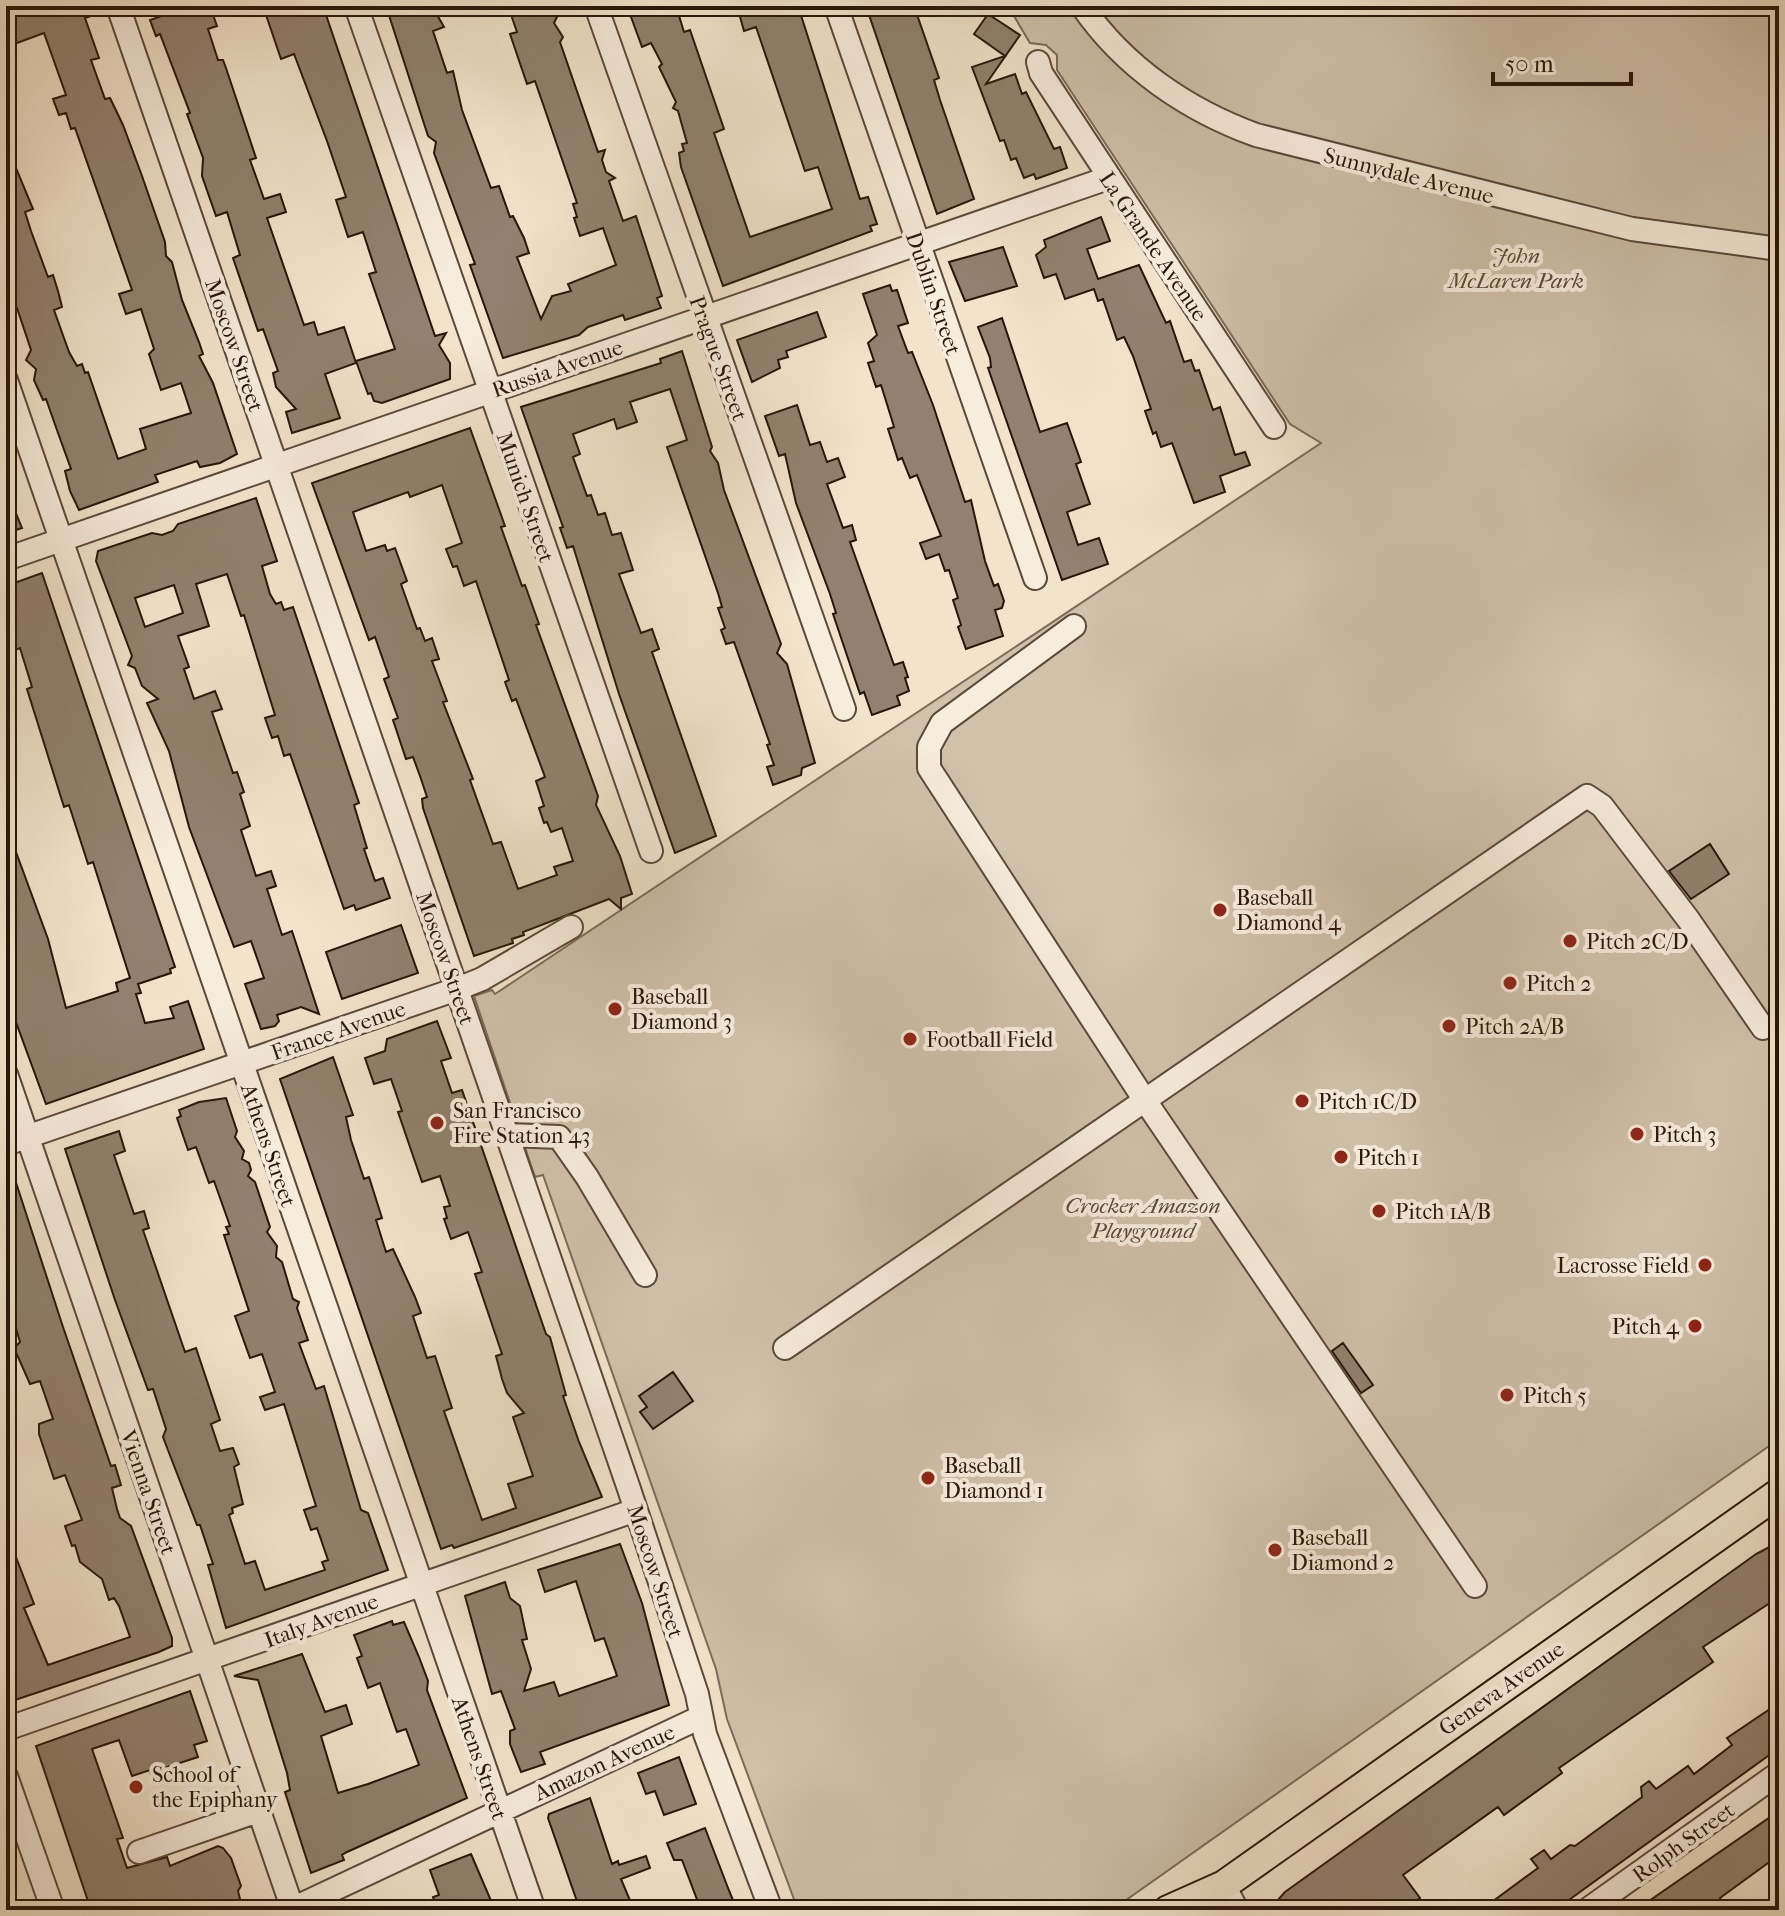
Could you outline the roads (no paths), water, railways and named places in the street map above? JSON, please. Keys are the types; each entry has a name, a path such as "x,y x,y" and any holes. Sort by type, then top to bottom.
{"main road":[{"name":"Geneva Avenue","path":"1203,1910 1230,1898 1779,1493"},
{"name":"Geneva Avenue","path":"1168,1910 1230,1898"}],"street":[{"name":"Moscow Street","path":"118,6 636,1510 697,1694 701,1717 771,1910"},
{"name":"Munich Street","path":"356,6 651,851"},
{"name":"Prague Street","path":"596,6 844,709"},
{"name":"Dublin Street","path":"836,6 1035,578"},
{"name":"Sunnydale Avenue","path":"1082,6 1127,58 1161,86 1199,111 1256,135 1632,229 1779,249"},
{"name":"La Grande Avenue","path":"1038,62 1041,73 1108,178 1274,427"},
{"name":"Russia Avenue","path":"6,559 1108,178"},
{"name":"Athens Street","path":"6,380 534,1910"},
{"path":"1074,626 942,723 929,747 929,768 1144,1099 1475,1586"},
{"path":"785,1348 1587,796 1602,806 1622,831 1763,1028"},
{"name":"France Avenue","path":"6,1144 457,989 482,979 571,927"},
{"name":"Vienna Street","path":"6,1074 292,1910"},
{"path":"507,1135 559,1137 587,1177 645,1275"},
{"name":"Italy Avenue","path":"6,1729 636,1510"},
{"name":"Amazon Avenue","path":"292,1910 701,1717"},
{"name":"Rolph Street","path":"1587,1910 1779,1773"},
{"path":"6,1776 53,1910"},
{"path":"139,1852 258,1811"}],"place":[{"name":"Baseball Diamond 4","path":"1220,910"},
{"name":"Pitch 2C/D","path":"1570,941"},
{"name":"Pitch 2","path":"1510,983"},
{"name":"Baseball Diamond 3","path":"615,1009"},
{"name":"Pitch 2A/B","path":"1449,1026"},
{"name":"Football Field","path":"910,1039"},
{"name":"Pitch 1C/D","path":"1302,1101"},
{"name":"San Francisco Fire Station 43","path":"437,1123"},
{"name":"Pitch 3","path":"1637,1134"},
{"name":"Pitch 1","path":"1341,1157"},
{"name":"Pitch 1A/B","path":"1379,1211"},
{"name":"Lacrosse Field","path":"1705,1265"},
{"name":"Pitch 4","path":"1695,1326"},
{"name":"Pitch 5","path":"1507,1395"},
{"name":"Baseball Diamond 1","path":"928,1478"},
{"name":"Baseball Diamond 2","path":"1275,1550"},
{"name":"School of the Epiphany","path":"136,1787"}],"park label":[{"name":"John McLaren Park","path":"1516,268"},
{"name":"Crocker Amazon Playground","path":"1143,1218"}]}
